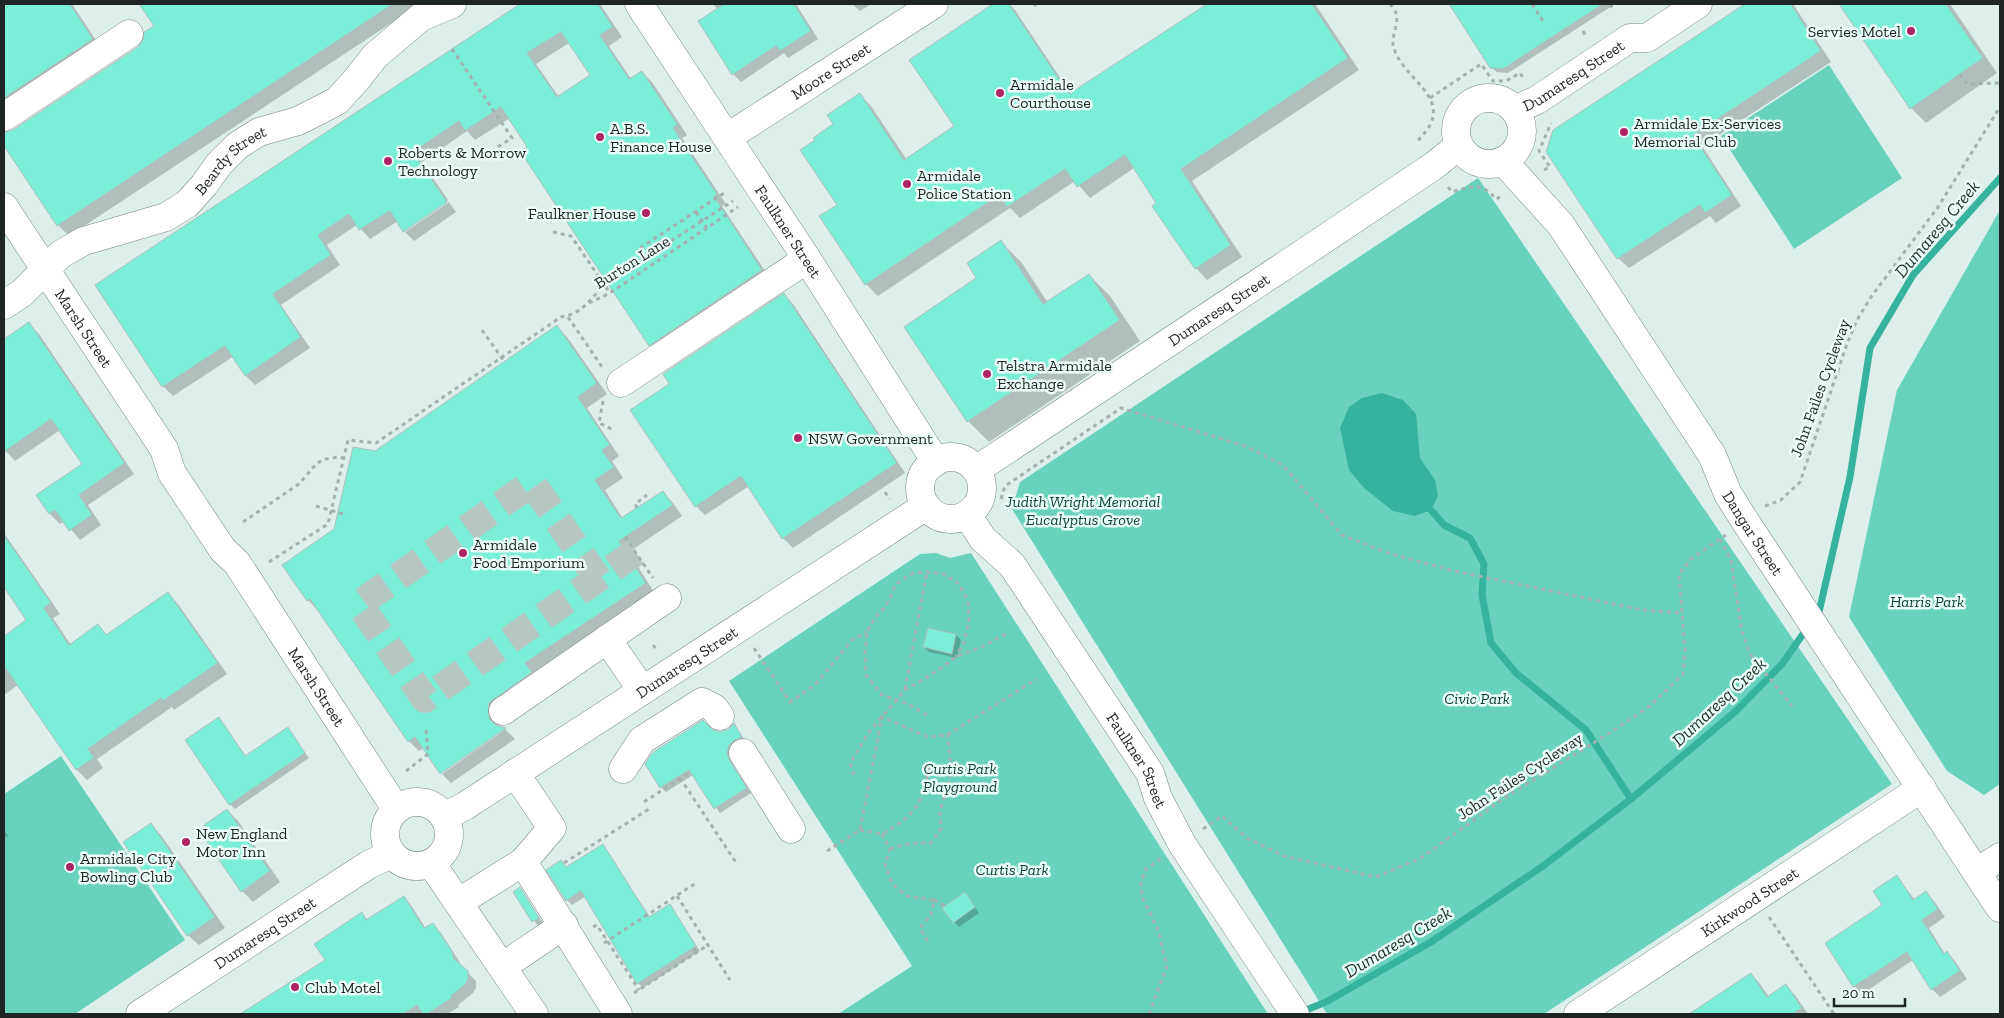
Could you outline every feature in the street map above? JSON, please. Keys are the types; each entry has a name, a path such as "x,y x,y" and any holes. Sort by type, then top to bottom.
{"street":[{"name":"Beardy Street","path":"4,305 22,293 61,254 84,241 166,217 187,204 219,164 237,146 259,132 298,121 337,101 375,56 421,17 452,4"},
{"name":"Faulkner Street","path":"639,4 728,137 936,462"},
{"name":"Moore Street","path":"728,137 934,4"},
{"name":"Dumaresq Street","path":"1630,38 1635,23 1664,4"},
{"name":"Dumaresq Street","path":"1515,110 1537,100 1630,38 1647,38 1698,4"},
{"path":"4,117 129,34"},
{"path":"1483,98 1494,98 1506,102 1515,110 1521,124 1521,139 1516,152 1504,161 1491,165 1478,163 1466,156 1458,146 1455,134 1457,122 1462,110 1472,102 1483,98"},
{"name":"Dumaresq Street","path":"976,470 1320,242 1458,146"},
{"name":"Dangar Street","path":"1504,161 1561,225 1712,455 1728,494 2000,908"},
{"name":"Marsh Street","path":"4,207 164,449 172,474 223,550 237,563 396,809"},
{"path":"621,383 807,259"},
{"path":"949,457 960,458 969,462 976,470 982,482 982,494 977,506 967,515 956,519 945,518 934,514 926,506 921,493 921,482 926,470 936,462 949,457"},
{"name":"Dumaresq Street","path":"444,817 465,806 926,506"},
{"name":"Faulkner Street","path":"967,515 983,539 1012,565 1150,773 1158,798 1182,844 1295,1014"},
{"path":"503,711 667,598"},
{"path":"607,639 642,690"},
{"path":"623,769 642,740 702,702 714,708 791,829"},
{"path":"459,902 523,862 552,828 515,773"},
{"name":"Kirkwood Street","path":"1578,1014 1922,788"},
{"path":"413,802 422,802 438,810 448,826 449,838 446,848 440,857 431,863 414,867 405,865 391,854 384,836 385,826 396,809 413,802"},
{"name":"Dumaresq Street","path":"140,1014 368,865 391,854"},
{"path":"1977,872 2000,857"},
{"path":"523,862 564,925 582,957 624,1005"},
{"path":"431,863 534,1014"},
{"path":"502,967 564,925"}],"path":[{"path":"1390,4 1396,14 1393,44 1396,51 1410,74 1434,105 1432,119 1426,132 1419,139 1424,147"},
{"path":"1532,4 1543,21"},
{"path":"1610,4 1614,11"},
{"path":"1583,31 1587,37"},
{"path":"452,49 512,138 496,148"},
{"path":"1430,98 1481,64 1493,81 1506,81 1520,73 1525,81"},
{"path":"1960,74 1967,84 2000,83"},
{"name":"John Failes Cycleway","path":"1759,511 1781,500 1800,482 1857,320 1881,282 1938,207 2000,108"},
{"path":"1542,171 1550,167 1539,151 1552,122"},
{"path":"1448,186 1452,192 1470,187 1480,187 1490,191 1496,199 1502,196"},
{"path":"640,248 727,192"},
{"name":"Burton Lane","path":"588,303 604,284 733,200"},
{"name":"Burton Lane","path":"588,303 610,293 738,207"},
{"path":"696,212 707,228"},
{"path":"553,232 571,236 610,293"},
{"path":"269,562 328,524 348,440 376,443 479,370 503,359 519,343 562,317 573,316 588,303"},
{"path":"482,330 503,359"},
{"path":"1001,499 1005,486 1121,408 1253,450 1283,465 1342,535 1391,554 1505,582 1643,610 1683,614"},
{"path":"243,522 299,484 317,463 326,459 344,458"},
{"path":"885,492 891,501"},
{"path":"638,508 635,504 648,495"},
{"path":"316,506 346,515"},
{"name":"John Failes Cycleway","path":"1203,829 1222,816 1247,838 1284,856 1376,877 1420,858 1503,799 1650,706 1683,674 1685,650 1679,574 1692,558 1730,532"},
{"path":"1720,539 1731,560 1742,632 1750,654 1792,706"},
{"path":"905,690 927,572"},
{"path":"927,715 906,703 882,695 866,675 865,653 867,632 874,619 886,606 896,584 913,573 927,572 944,574 959,584 968,601 969,622 964,642 956,657"},
{"path":"754,648 790,702 815,685 852,640 867,632"},
{"path":"854,775 850,763 869,732 905,690 956,657 986,645 1007,633"},
{"path":"653,645 656,649"},
{"path":"882,717 928,738 947,735 1037,679"},
{"path":"860,830 882,717"},
{"path":"406,771 428,754 426,729"},
{"path":"890,849 919,842 931,843 941,829 940,812 950,778 950,756 947,735"},
{"path":"827,852 860,830 882,834 902,822 913,812 925,790 930,762"},
{"path":"644,802 690,772"},
{"path":"680,778 737,864"},
{"path":"564,863 649,808"},
{"path":"882,834 890,849 885,864 892,884 907,896 934,900 945,906"},
{"path":"1149,1014 1167,966 1158,930 1142,897 1141,882 1146,869 1169,853"},
{"path":"582,957 696,884"},
{"path":"677,896 730,980"},
{"path":"930,943 920,928 931,915 934,900"},
{"path":"1764,910 1834,1014"},
{"path":"603,934 638,990"},
{"path":"624,1005 638,990 708,945"},
{"path":"694,948 697,953"}],"green space":[{"path":"1829,65 1902,178 1794,249 1721,136"},
{"name":"Civic Park","path":"1478,178 1892,784 1544,1014 1327,1014 1012,509 1020,482"},
{"name":"Harris Park","path":"2000,210 2000,784 1984,795 1947,771 1849,617 1897,390"},
{"name":"Curtis Park","path":"936,553 950,558 971,553 1268,1014 838,1014 912,966 729,681 920,554"},
{"name":"Armidale City Bowling Club","path":"61,756 185,940 75,1014 4,1014 4,794"}],"shaded area":[{"path":"1382,393 1403,400 1416,414 1420,458 1435,480 1438,496 1431,510 1415,516 1393,511 1364,488 1349,470 1340,428 1349,407 1362,398"}],"building":[{"path":"4,4 70,4 93,39 4,98"},
{"path":"139,4 393,4 57,226 4,146 4,132 13,130 138,47 143,40 144,32 154,26"},
{"path":"520,4 598,4 613,27 600,35 629,79 642,71 678,125 673,128 717,194 714,196 762,270 649,346 520,151 527,147 501,107 465,131 459,121 413,152 447,202 403,232 390,211 359,230 349,214 318,235 331,255 273,294 301,337 245,376 225,346 162,387 95,285","holes":["561,32 590,75 557,97 527,53"]},
{"path":"724,4 794,4 811,31 780,51 776,46 732,75 698,21"},
{"path":"993,4 1009,4 1069,94 1207,4 1312,4 1348,58 1181,169 1231,245 1195,269 1152,206 1156,203 1125,155 1077,187 1065,169 1007,207 999,195 865,285 819,216 837,205 800,150 833,124 827,115 860,93 904,160 954,126 909,60"},
{"path":"1449,4 1603,4 1503,69 1490,68"},
{"name":"Armidale Ex-Services Memorial Club","path":"1745,4 1791,4 1821,51 1693,135 1732,195 1705,213 1700,205 1617,259 1546,152 1553,130"},
{"name":"Servies Motel","path":"1839,4 1946,4 1983,58 1910,109"},
{"name":"Telstra Armidale Exchange","path":"1001,240 1043,304 1089,274 1120,320 967,422 904,327 976,278 967,263"},
{"name":"NSW Government","path":"784,293 897,463 782,539 741,476 695,507 630,410 669,384 663,374"},
{"path":"29,322 125,463 79,495 92,515 69,531 55,510 49,514 36,495 82,464 51,419 4,452 4,339"},
{"name":"Armidale Food Emporium","path":"557,325 597,383 578,397 610,445 602,450 614,467 595,480 621,518 663,491 673,505 619,541 646,583 525,663 532,672 489,703 488,713 490,720 496,725 506,728 440,774 415,737 408,742 310,599 307,601 282,565 334,529 353,447 375,451"},
{"path":"4,535 51,603 44,608 69,645 98,624 106,635 168,592 218,663 163,701 161,698 88,749 94,758 76,770 4,666 4,636 26,620 4,587"},
{"path":"928,628 956,634 952,654 923,647"},
{"path":"219,717 245,756 288,727 305,753 229,805 185,740"},
{"path":"703,720 713,730 721,732 729,729 734,723 742,737 729,745 727,754 747,788 714,809 689,770 660,788 645,764 652,753"},
{"path":"227,809 270,871 241,892 202,835 208,831 204,825"},
{"path":"151,823 215,917 187,936 123,842"},
{"path":"603,844 649,917 670,904 696,946 637,984 581,891 566,901 546,870 561,860 566,867"},
{"path":"1897,875 1913,900 1926,891 1938,909 1922,920 1944,954 1947,951 1960,971 1931,990 1907,952 1853,987 1825,943 1882,905 1873,891"},
{"path":"520,887 539,918 532,922 513,892"},
{"path":"965,892 975,907 953,923 942,908"},
{"path":"404,896 424,928 433,923 452,951 454,959 468,971 468,979 465,985 451,996 452,998 427,1014 423,1014 417,1005 403,1014 240,1014 325,960 314,944 362,912 366,920"},
{"path":"1751,973 1767,997 1786,984 1802,1008 1792,1014 1689,1014"}],"waterway":[{"name":"Dumaresq Creek","path":"1816,617 1819,612 1850,477 1870,348 1913,275 2000,178"},
{"path":"1431,510 1444,525 1470,538 1484,564 1482,595 1491,643 1516,673 1586,730 1631,799"},
{"name":"Dumaresq Creek","path":"1301,1012 1326,1002 1431,942 1543,866 1631,799 1736,711 1782,664 1808,627"}],"tunnel":[{"path":"598,579 532,483 359,604 425,699 636,552"}],"place":[{"name":"Servies Motel","path":"1911,31"},
{"name":"Armidale Courthouse","path":"1000,93"},
{"name":"Armidale Ex-Services Memorial Club","path":"1624,132"},
{"name":"A.B.S. Finance House","path":"600,137"},
{"name":"Roberts & Morrow Technology","path":"388,161"},
{"name":"Armidale Police Station","path":"907,184"},
{"name":"Faulkner House","path":"646,213"},
{"name":"Telstra Armidale Exchange","path":"987,374"},
{"name":"NSW Government","path":"798,438"},
{"name":"Armidale Food Emporium","path":"463,553"},
{"name":"New England Motor Inn","path":"186,842"},
{"name":"Armidale City Bowling Club","path":"70,867"},
{"name":"Club Motel","path":"295,987"}],"park label":[{"name":"Judith Wright Memorial Eucalyptus Grove","path":"1083,510"},
{"name":"Curtis Park Playground","path":"960,777"}]}
